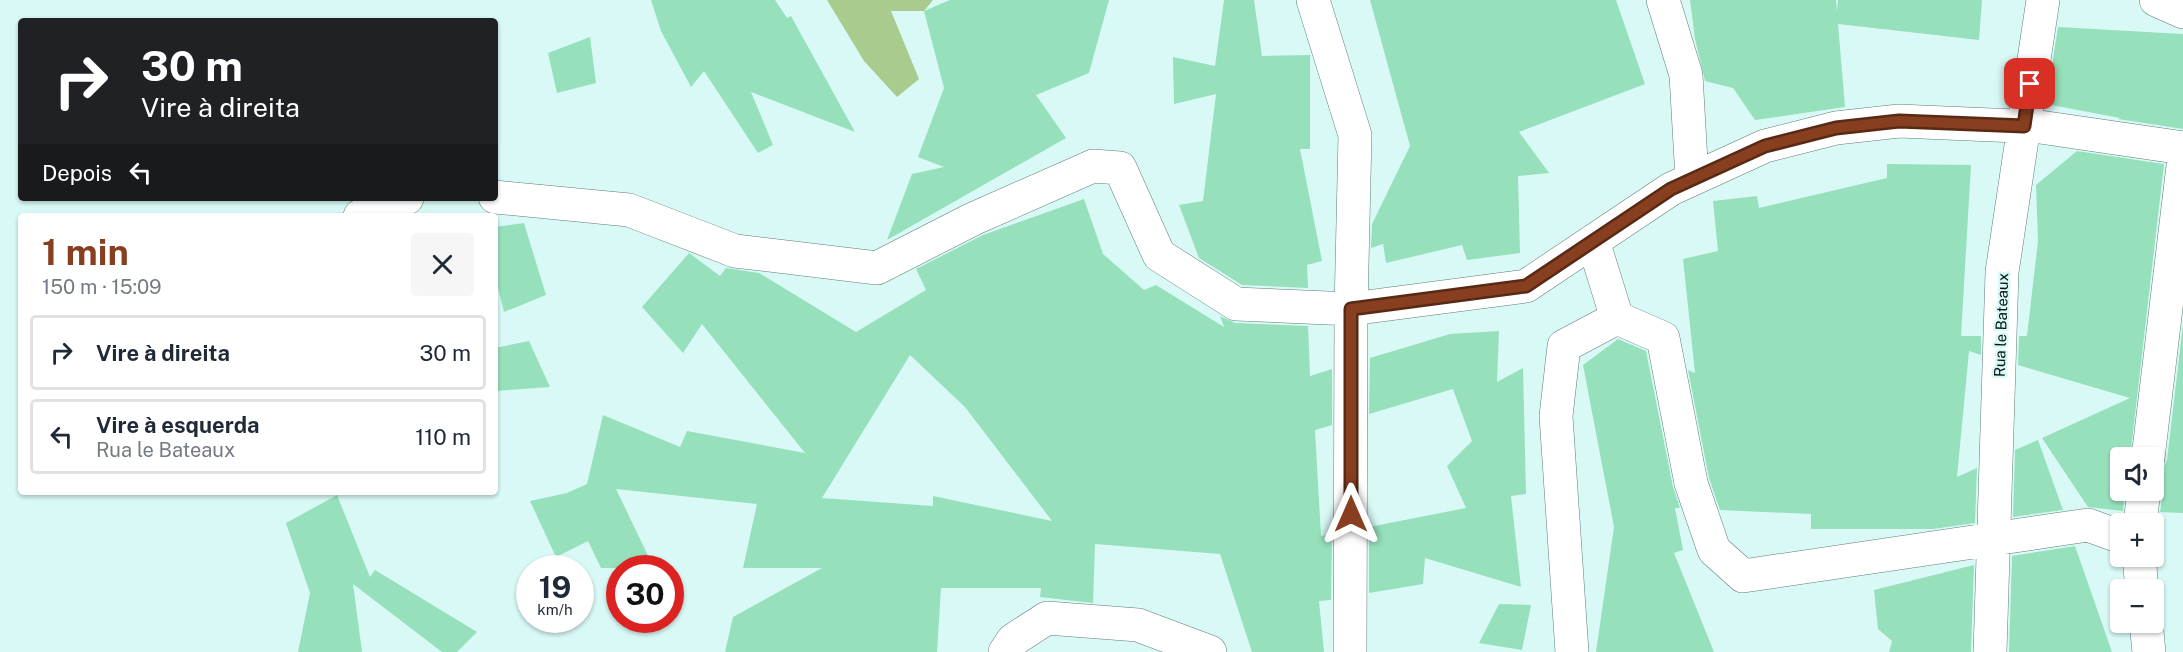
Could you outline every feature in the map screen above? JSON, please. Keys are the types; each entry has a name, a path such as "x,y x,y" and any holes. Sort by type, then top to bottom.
{"street":[{"path":"1313,0 1355,135 1351,309 1350,652"},
{"path":"1662,0 1686,75 1692,179"},
{"name":"Rua le Bateaux","path":"1990,652 2002,272 2043,0"},
{"path":"2156,0 2183,12"},
{"path":"498,197 629,210 735,251 803,261 877,268 972,219 1093,166 1120,168 1159,255 1236,303 1351,309 1526,286 1671,189 1765,146 1836,128 1899,121 2024,126 2183,148"},
{"path":"2149,447 2183,166"},
{"path":"368,213 399,201"},
{"path":"1593,241 1617,318 1662,338 1691,483 1714,550 1743,576 2088,525 2110,533"},
{"path":"1572,652 1556,416 1564,346 1617,318"},
{"path":"1005,652 1013,640 1047,618 1138,625 1210,652"},
{"path":"2147,633 2149,652"}],"green space":[{"path":"827,0 933,0 924,11 891,11 919,79 897,97 864,61"}],"building":[{"path":"651,0 775,0 787,18 791,16 855,132 751,92 773,145 758,153 704,71 691,87 661,31"},
{"path":"950,0 1109,0 1089,73 1036,95 1066,138 887,240 912,174 944,167 918,157 944,88 924,11"},
{"path":"1224,0 1254,0 1262,56 1310,55 1310,149 1300,149 1322,261 1307,265 1308,288 1242,285 1199,258 1179,205 1203,201 1216,94 1174,104 1173,57 1215,66"},
{"path":"1370,0 1616,0 1645,84 1519,132 1549,173 1518,176 1520,253 1467,260 1462,245 1386,263 1383,244 1371,248 1372,224 1410,146"},
{"path":"1690,0 1836,0 1837,11 1838,0 1982,0 1979,40 1838,24 1845,107 1755,120 1733,88 1705,81 1695,39"},
{"path":"2058,27 2183,34 2183,129 2118,119 2120,118 2046,104"},
{"path":"590,37 596,83 557,93 548,53"},
{"path":"2077,151 2164,164 2131,447 2110,447 2110,501 2124,501 2123,511 2088,507 2042,438 2130,398 2018,365 2019,336 2027,336 2038,241 2036,185"},
{"path":"1887,164 1971,165 1961,336 1981,336 1981,355 1969,351 1957,477 1977,468 1975,523 1933,529 1811,529 1811,514 1720,510 1709,478 1688,370 1695,373 1683,259 1718,251 1713,201 1757,196 1759,208 1887,178"},
{"path":"1084,199 1103,254 1144,290 1156,285 1224,327 1220,316 1235,323 1308,326 1310,376 1332,369 1332,425 1315,430 1321,536 1332,534 1331,600 1319,601 1324,652 1252,652 1220,554 1095,544 1093,603 1040,597 1041,588 941,588 937,652 725,652 733,617 822,568 743,568 757,504 616,489 648,555 606,555 606,568 601,568 588,541 560,555 555,555 530,501 567,493 587,484 603,415 680,447 687,431 805,453 702,324 683,353 642,307 689,253 720,276 726,268 759,273 856,332 926,290 916,269 983,235","holes":["910,355 965,407 1052,521 933,496 933,506 822,498"]},
{"path":"524,223 546,295 504,312 498,287 498,227"},
{"path":"2183,324 2183,513 2160,512 2162,501 2164,501 2164,467 2167,460"},
{"path":"1499,331 1497,382 1523,368 1526,494 1511,496 1521,587 1425,558 1423,584 1369,593 1369,527 1466,508 1447,466 1472,441 1453,389 1369,414 1370,358 1450,334"},
{"path":"1618,339 1646,351 1673,487 1680,508 1675,508 1683,550 1674,553 1714,652 1596,652 1614,527 1583,365"},
{"path":"529,341 550,387 498,391 498,347"},
{"path":"2038,440 2063,510 2013,517 2015,450"},
{"path":"337,495 370,577 375,570 477,632 457,652 442,652 353,584 362,652 298,652 310,593 286,523"},
{"path":"2075,546 2112,652 2009,652 2012,556"},
{"path":"1974,565 1971,652 1889,652 1892,641 1878,629 1874,590"},
{"path":"1499,604 1531,605 1522,650 1479,643"}],"route":[{"path":"1351,514 1351,309 1526,286 1671,189 1765,146 1836,128 1899,121 2024,126 2030,84"}]}
